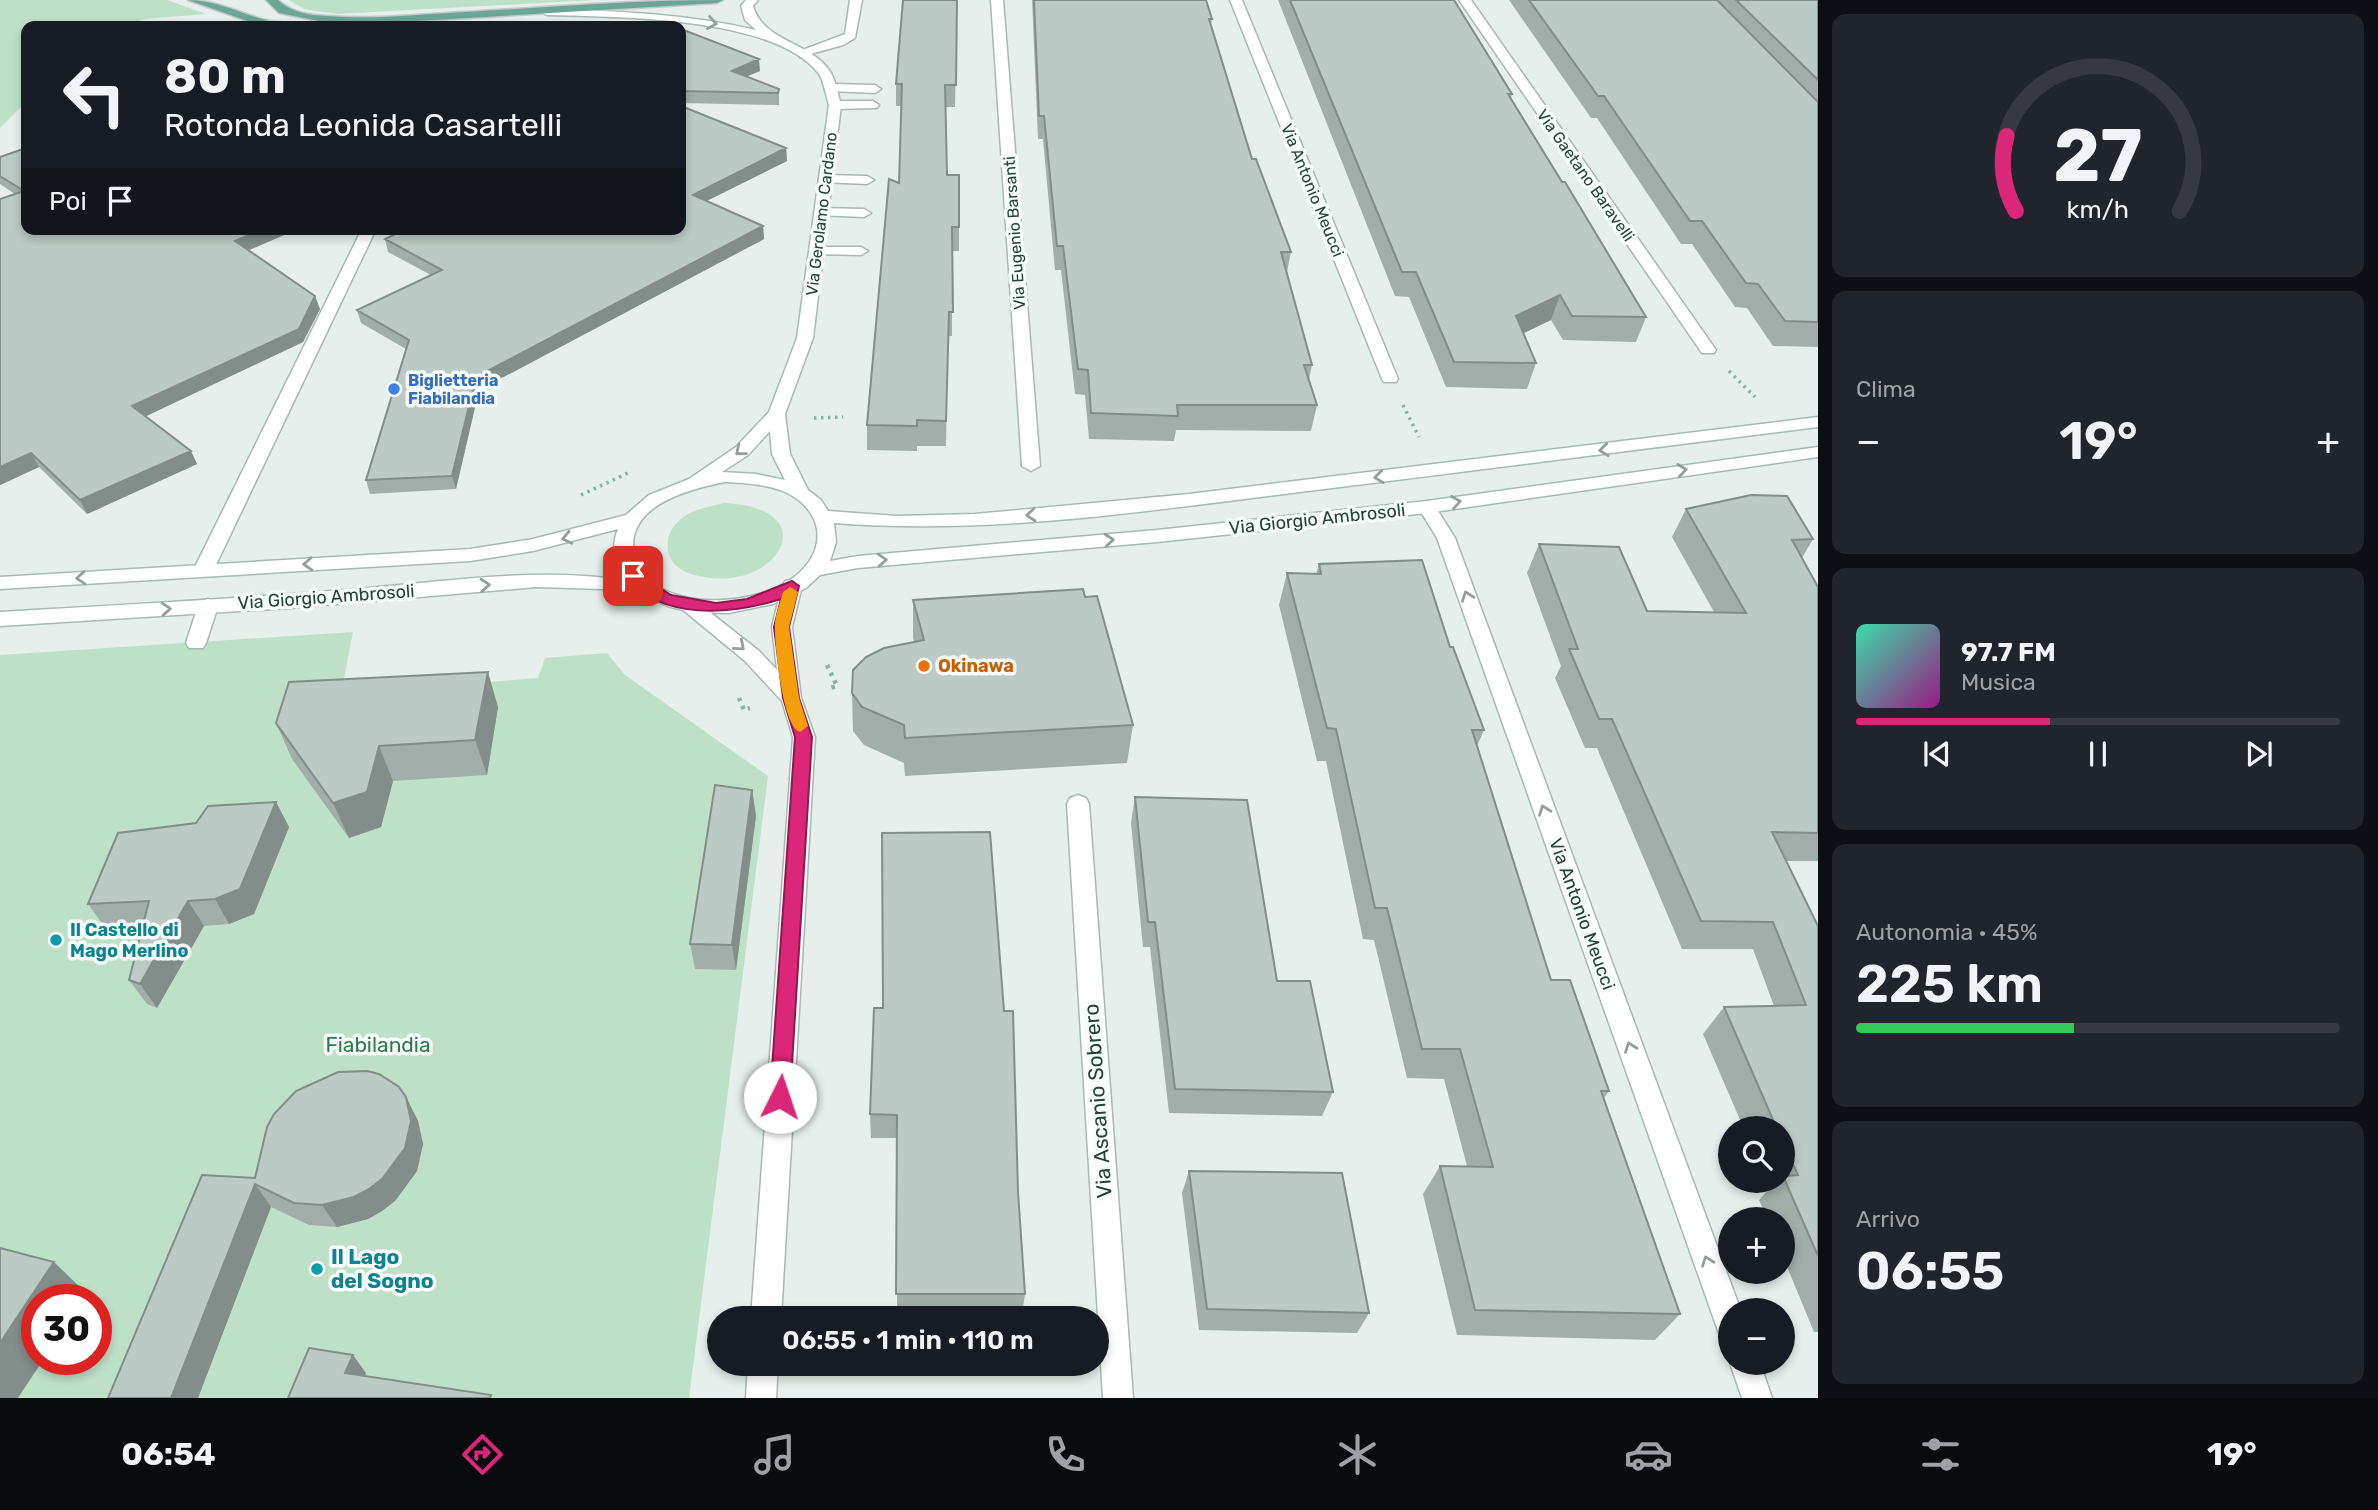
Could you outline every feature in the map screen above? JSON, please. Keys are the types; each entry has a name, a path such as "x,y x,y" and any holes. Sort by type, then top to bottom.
{"main road":[{"path":"194,0 258,21"},
{"path":"272,0 283,11 310,18 418,18 717,0"},
{"path":"752,0 747,6 751,20 774,39"},
{"path":"804,54 839,43 851,36 856,0"},
{"name":"Via Eugenio Barsanti","path":"997,0 1031,466"},
{"name":"Via Antonio Meucci","path":"1236,0 1390,379"},
{"name":"Via Gaetano Baravelli","path":"1465,0 1708,350"},
{"path":"547,12 684,19 739,27 774,39 804,54 824,71 833,82 834,88 875,89"},
{"path":"390,21 418,18"},
{"name":"Via Gerolamo Cardano","path":"697,481 741,451 777,414 805,338 835,105 834,88"},
{"path":"835,105 873,105"},
{"path":"826,179 867,180"},
{"path":"821,212 864,213"},
{"path":"205,569 366,235"},
{"path":"817,251 861,251"},
{"name":"Via Gerolamo Cardano","path":"777,414 781,454 801,494"},
{"name":"Via Giorgio Ambrosoli","path":"822,516 897,522 975,520 1162,503 1818,422"},
{"name":"Via Giorgio Ambrosoli","path":"814,570 858,562 1143,537 1427,507 1818,452"},
{"path":"750,477 774,481 801,494 822,516 828,540 814,570 777,595 747,604 716,608 686,604 651,591 633,576 624,558 624,538 633,519 649,503 671,490 697,481 750,477"},
{"name":"Via Antonio Meucci","path":"1427,507 1446,538 1721,1298"},
{"name":"Via Giorgio Ambrosoli","path":"0,583 470,555 533,545 633,519"},
{"name":"Via Giorgio Ambrosoli","path":"0,619 536,581 604,583 651,591"},
{"path":"767,1306 804,737 791,698 782,627 792,586"},
{"path":"686,604 752,656 791,698"},
{"path":"196,643 208,606"},
{"name":"Via Ascanio Sobrero","path":"1078,804 1118,1398"},
{"path":"1749,1375 1757,1398"},
{"path":"761,1398 762,1376"}],"path":[{"path":"1390,379 1423,444"},
{"path":"807,418 843,417"},
{"path":"573,499 634,470"}],"green space":[{"path":"0,0 167,0 206,14 138,21 21,21 21,107 0,128"},
{"path":"289,0 593,0 337,14 304,9"},
{"path":"724,503 757,509 776,520 783,535 779,550 766,564 746,575 721,579 691,574 681,569 673,563 667,546 673,528 688,514"},
{"name":"Fiabilandia","path":"353,632 341,694 538,678 545,658 607,653 625,675 768,776 689,1398 0,1398 0,655"}],"building":[{"path":"903,0 957,0 956,85 945,85 947,175 959,175 959,227 952,227 953,312 949,312 946,421 917,420 917,426 867,425 889,179 899,183 902,84 896,84"},
{"path":"1034,0 1206,0 1212,19 1209,19 1252,159 1256,159 1291,252 1281,252 1312,365 1304,365 1317,405 1177,405 1178,416 1091,413 1088,370 1078,369 1063,246 1057,246 1044,116 1039,116"},
{"path":"1290,0 1454,0 1512,94 1508,94 1562,182 1565,182 1646,317 1572,316 1560,295 1516,316 1536,363 1454,362 1416,272 1402,272"},
{"path":"1529,0 1717,0 1818,102 1818,322 1785,321 1758,284 1746,283 1702,221 1690,221 1604,96 1598,96"},
{"path":"1736,0 1818,0 1818,80"},
{"path":"686,31 759,59 732,71 779,89 778,93 686,91"},
{"path":"686,108 786,148 693,195 763,226 476,377 452,476 366,480 409,340 357,310 442,270 385,239 393,235 686,235"},
{"path":"21,150 21,189 0,176 0,157"},
{"path":"21,192 21,235 249,235 235,241 315,296 299,329 132,406 191,451 80,500 31,453 0,467 0,199"},
{"path":"1751,495 1787,496 1813,539 1792,540 1818,587 1818,833 1772,832 1818,926 1818,1256 1790,1193 1795,1193 1795,1175 1798,1175 1795,1168 1795,1116 1771,1116 1724,1007 1806,1005 1773,922 1701,921 1612,719 1599,719 1569,649 1578,649 1539,544 1619,547 1647,611 1746,613 1686,509"},
{"path":"1422,560 1450,647 1453,647 1484,730 1472,730 1551,980 1570,980 1609,1091 1601,1091 1680,1314 1475,1310 1440,1166 1493,1167 1460,1049 1422,1049 1387,908 1375,908 1336,729 1327,728 1287,573 1321,574 1319,564"},
{"path":"1083,589 1085,597 1097,596 1133,725 905,738 904,725 862,707 852,693 853,670 866,657 884,648 924,640 913,600"},
{"path":"488,672 475,740 379,746 367,792 333,803 276,723 289,682"},
{"path":"715,785 752,790 732,945 690,944"},
{"path":"1135,797 1247,800 1277,981 1310,981 1333,1092 1175,1089 1155,922 1148,922"},
{"path":"276,802 240,889 215,899 188,901 140,984 129,980 149,901 88,904 118,833 196,823 208,806"},
{"path":"990,832 1004,1011 1013,1011 1018,1192 1025,1294 896,1294 897,1115 870,1114 874,1008 883,1008 882,833"},
{"path":"367,1071 379,1074 399,1087 406,1097 411,1121 405,1148 382,1179 354,1197 322,1205 294,1203 255,1184 171,1398 108,1398 202,1175 255,1178 267,1127 274,1114 296,1091 338,1072"},
{"path":"1189,1171 1342,1173 1369,1313 1207,1309"},
{"path":"0,1248 54,1262 39,1284 21,1284 21,1312 0,1343"},
{"path":"309,1348 353,1355 345,1373 491,1395 490,1398 288,1398"}],"slow traffic":[{"path":"790,592 782,627 791,698 800,726"}],"place":[{"name":"Biglietteria Fiabilandia","path":"394,389"},
{"name":"Okinawa","path":"924,666"},
{"name":"Il Castello di Mago Merlino","path":"56,940"},
{"name":"Il Lago del Sogno","path":"317,1269"}],"route":[{"path":"633,576 651,591 667,599 716,608 747,604 777,595 792,586 782,627 791,698 804,737 780,1097"}]}
